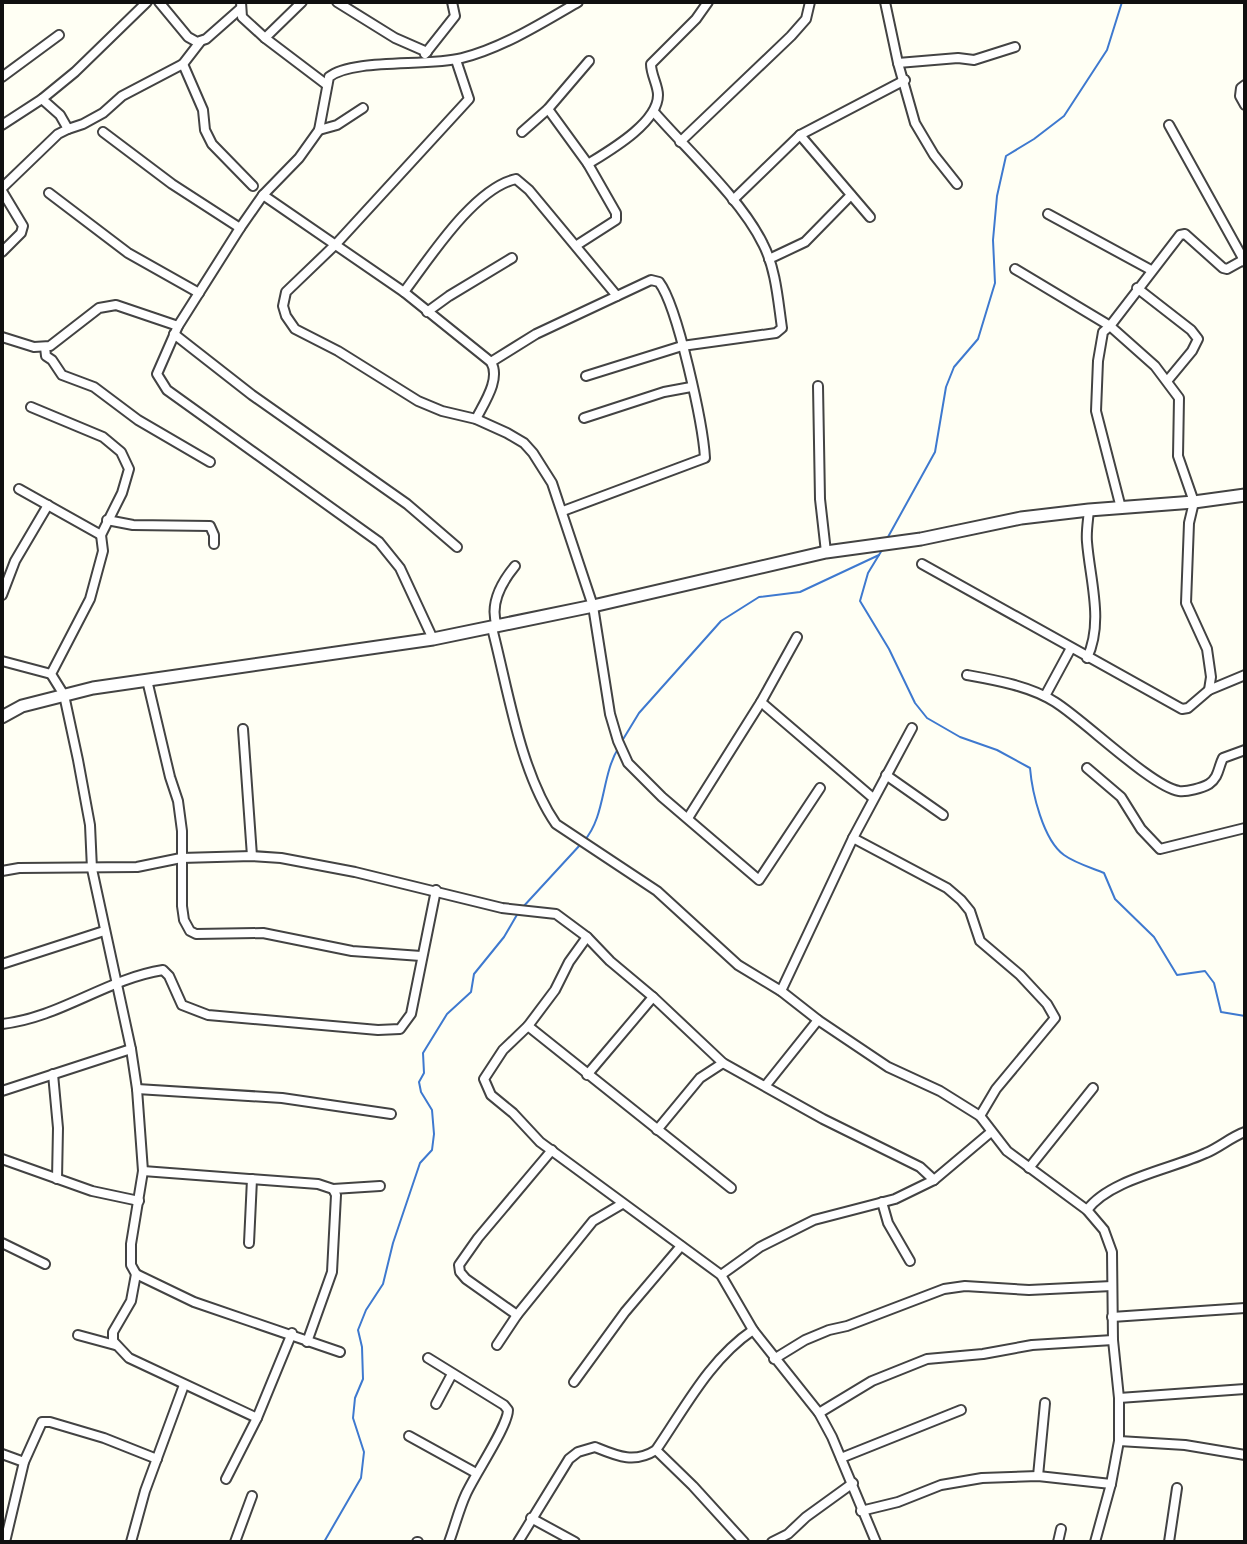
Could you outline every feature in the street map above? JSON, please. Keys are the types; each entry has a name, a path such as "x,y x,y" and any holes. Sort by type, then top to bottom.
{"street":[{"path":"2,125 42,99 92,57 147,2"},
{"path":"159,2 188,37 200,42"},
{"path":"265,38 302,2"},
{"path":"337,2 395,38 427,52"},
{"path":"421,62 455,16 452,2"},
{"path":"433,639 400,568 379,542 167,390 157,374 176,330 240,228 263,195 304,152 319,130 329,77 347,67 456,60 476,54 578,2"},
{"path":"588,164 622,142 654,112 658,94 651,64 704,10 708,2"},
{"path":"680,142 791,36 806,19 810,2"},
{"path":"885,2 915,123 922,138 957,184"},
{"path":"2,252 21,233 23,226 2,190 52,139 83,124 130,91 183,64 200,42 240,6"},
{"path":"240,6 242,17 265,38 327,85"},
{"path":"2,77 59,35"},
{"path":"898,63 958,58 974,60 1015,47"},
{"path":"456,60 469,99 336,244 286,292 283,306 289,323 418,401 442,411 476,419 524,443 540,462 563,511 593,606 610,714 628,763 759,880 820,788"},
{"path":"522,132 548,109 589,61"},
{"path":"183,64 203,110 205,130 212,144 253,186"},
{"path":"733,200 800,135 905,80"},
{"path":"1245,85 1240,91 1245,105"},
{"path":"42,99 60,115 68,129"},
{"path":"319,130 337,125 363,108"},
{"path":"548,109 588,164 616,213 616,220 577,245"},
{"path":"586,376 682,346 781,331 769,259 763,242 733,200 654,112"},
{"path":"1121,508 1096,411 1098,361 1103,332 1177,237 1183,234 1223,268 1244,260 1169,125"},
{"path":"103,132 172,184 240,228"},
{"path":"800,135 870,217"},
{"path":"404,292 468,209 513,179 522,181 617,296"},
{"path":"49,193 128,253 199,293"},
{"path":"263,195 404,292 491,362 494,378 476,419"},
{"path":"769,259 805,242 851,195"},
{"path":"1048,214 1151,270"},
{"path":"427,312 512,258"},
{"path":"1015,269 1110,326 1168,380 1179,398 1178,456 1194,502 1189,523 1186,603 1207,649 1211,677 1209,690"},
{"path":"491,362 536,334 651,280 659,282 671,307 682,346 705,455 702,460 659,473 563,511"},
{"path":"1137,288 1191,330 1198,339 1168,380"},
{"path":"2,337 45,347 56,343 99,308 132,309 176,330 252,395 407,504 457,547"},
{"path":"685,358 709,341"},
{"path":"45,347 46,356 62,375 94,387 138,420 210,462"},
{"path":"818,386 820,499 826,552"},
{"path":"584,418 664,392 691,387"},
{"path":"31,407 103,437 121,452 128,464 122,493 101,535 103,551 90,599 51,674"},
{"path":"19,489 101,535"},
{"path":"2,717 22,706 64,695 433,639 826,552 921,539 1021,518 1245,495"},
{"path":"2,595 15,561 48,505"},
{"path":"1087,658 1093,646 1095,617 1087,538 1089,510"},
{"path":"107,520 133,525 210,526 214,544"},
{"path":"922,564 1182,709 1188,708 1209,690 1245,675"},
{"path":"515,566 498,593 495,627 532,780 556,824 634,873 738,965 781,991 888,1067 940,1091 980,1116 1007,1151 1087,1210 1104,1230 1112,1252 1112,1317 1119,1398 1119,1441 1095,1542"},
{"path":"688,818 761,702 797,637"},
{"path":"1045,696 1071,648"},
{"path":"2,661 51,674 64,695 90,825 92,869 137,1089 143,1171 131,1244 131,1265 136,1274 194,1302 292,1333 307,1342 340,1352"},
{"path":"967,675 1045,696 1089,725 1144,772 1181,791 1208,784 1219,774 1223,758 1245,750"},
{"path":"147,680 178,801 182,831 184,920 190,931 196,934 263,933 352,951 421,956"},
{"path":"761,702 873,798"},
{"path":"781,991 853,838 912,728"},
{"path":"243,729 252,856"},
{"path":"1087,768 1121,797 1141,829 1160,849 1245,828"},
{"path":"886,775 943,815"},
{"path":"853,838 947,888 961,900 970,911 980,941 1020,975 1047,1004 1055,1018 996,1089 980,1116"},
{"path":"2,871 19,868 137,867 181,858 252,856 325,865 502,908 556,914 587,937 723,1063 823,1119 920,1167 934,1180"},
{"path":"2,1024 27,1021 117,983 163,970 169,976 182,1005 208,1015 378,1030 400,1029 411,1014 436,890"},
{"path":"2,964 104,931"},
{"path":"587,937 569,962 555,990 528,1026 503,1050 484,1079 491,1095 540,1142 721,1275 753,1330 819,1413 853,1483 861,1511 876,1542"},
{"path":"587,1075 653,997"},
{"path":"766,1085 818,1020"},
{"path":"528,1026 731,1188"},
{"path":"2,1091 131,1049"},
{"path":"657,1130 700,1078 723,1063"},
{"path":"53,1074 58,1128 57,1179"},
{"path":"1029,1168 1093,1088"},
{"path":"137,1089 268,1097 391,1114"},
{"path":"721,1275 760,1247 814,1220 895,1199 934,1180 991,1132"},
{"path":"1087,1210 1126,1184 1208,1152 1245,1132"},
{"path":"517,1315 466,1279 459,1265 552,1150"},
{"path":"2,1159 92,1191 139,1201"},
{"path":"143,1171 318,1184 333,1189 380,1186"},
{"path":"249,1243 252,1179"},
{"path":"307,1342 332,1272 336,1195 333,1189"},
{"path":"882,1202 888,1223 910,1261"},
{"path":"497,1345 517,1315 593,1221 622,1204"},
{"path":"2,1243 45,1264"},
{"path":"574,1382 625,1312 681,1246"},
{"path":"115,1345 113,1332 131,1301 136,1274"},
{"path":"774,1359 817,1335 944,1289 965,1286 1029,1290 1112,1286"},
{"path":"1112,1317 1245,1308"},
{"path":"518,1542 565,1462 578,1452 595,1447 619,1458 639,1458 656,1450 703,1379 728,1348 753,1330"},
{"path":"226,1479 257,1418 292,1333"},
{"path":"78,1335 115,1345 129,1358 257,1418"},
{"path":"819,1413 872,1381 927,1359 983,1354 1032,1345 1113,1340"},
{"path":"428,1358 508,1410 506,1424 465,1496 449,1542"},
{"path":"436,1404 452,1374"},
{"path":"131,1542 184,1385"},
{"path":"1119,1398 1245,1389"},
{"path":"1038,1476 1045,1403"},
{"path":"841,1458 961,1410"},
{"path":"5,1542 24,1462 37,1430 44,1422 104,1438 157,1459"},
{"path":"409,1436 476,1473"},
{"path":"1119,1441 1185,1445 1245,1455"},
{"path":"656,1450 744,1542"},
{"path":"2,1454 24,1462"},
{"path":"861,1511 958,1481 1038,1476 1111,1484"},
{"path":"772,1542 790,1538 806,1517 853,1483"},
{"path":"1169,1542 1177,1488"},
{"path":"235,1542 252,1496"},
{"path":"531,1518 575,1542"},
{"path":"1058,1542 1061,1529"}],"waterway":[{"path":"888,537 935,452 946,387 954,367 978,339 995,283 993,240 997,196 1006,156 1064,116 1107,50 1122,2"},
{"path":"882,550 868,573 860,601 889,649 915,703 927,718 960,737 997,750 1030,768 1040,815 1057,848 1073,860 1104,873 1115,899 1154,937 1177,975 1205,971 1214,983 1221,1012 1245,1016"},
{"path":"622,741 639,713 721,621 759,597 800,592 879,555"},
{"path":"584,841 596,820 609,770 619,747"},
{"path":"522,908 580,845"},
{"path":"324,1542 361,1478 364,1452 353,1418 355,1398 363,1379 358,1330 366,1310 383,1284 393,1243 420,1163 432,1150 432,1110 419,1082 424,1073 423,1053 447,1014 471,992 474,974 504,937 518,913"}]}
